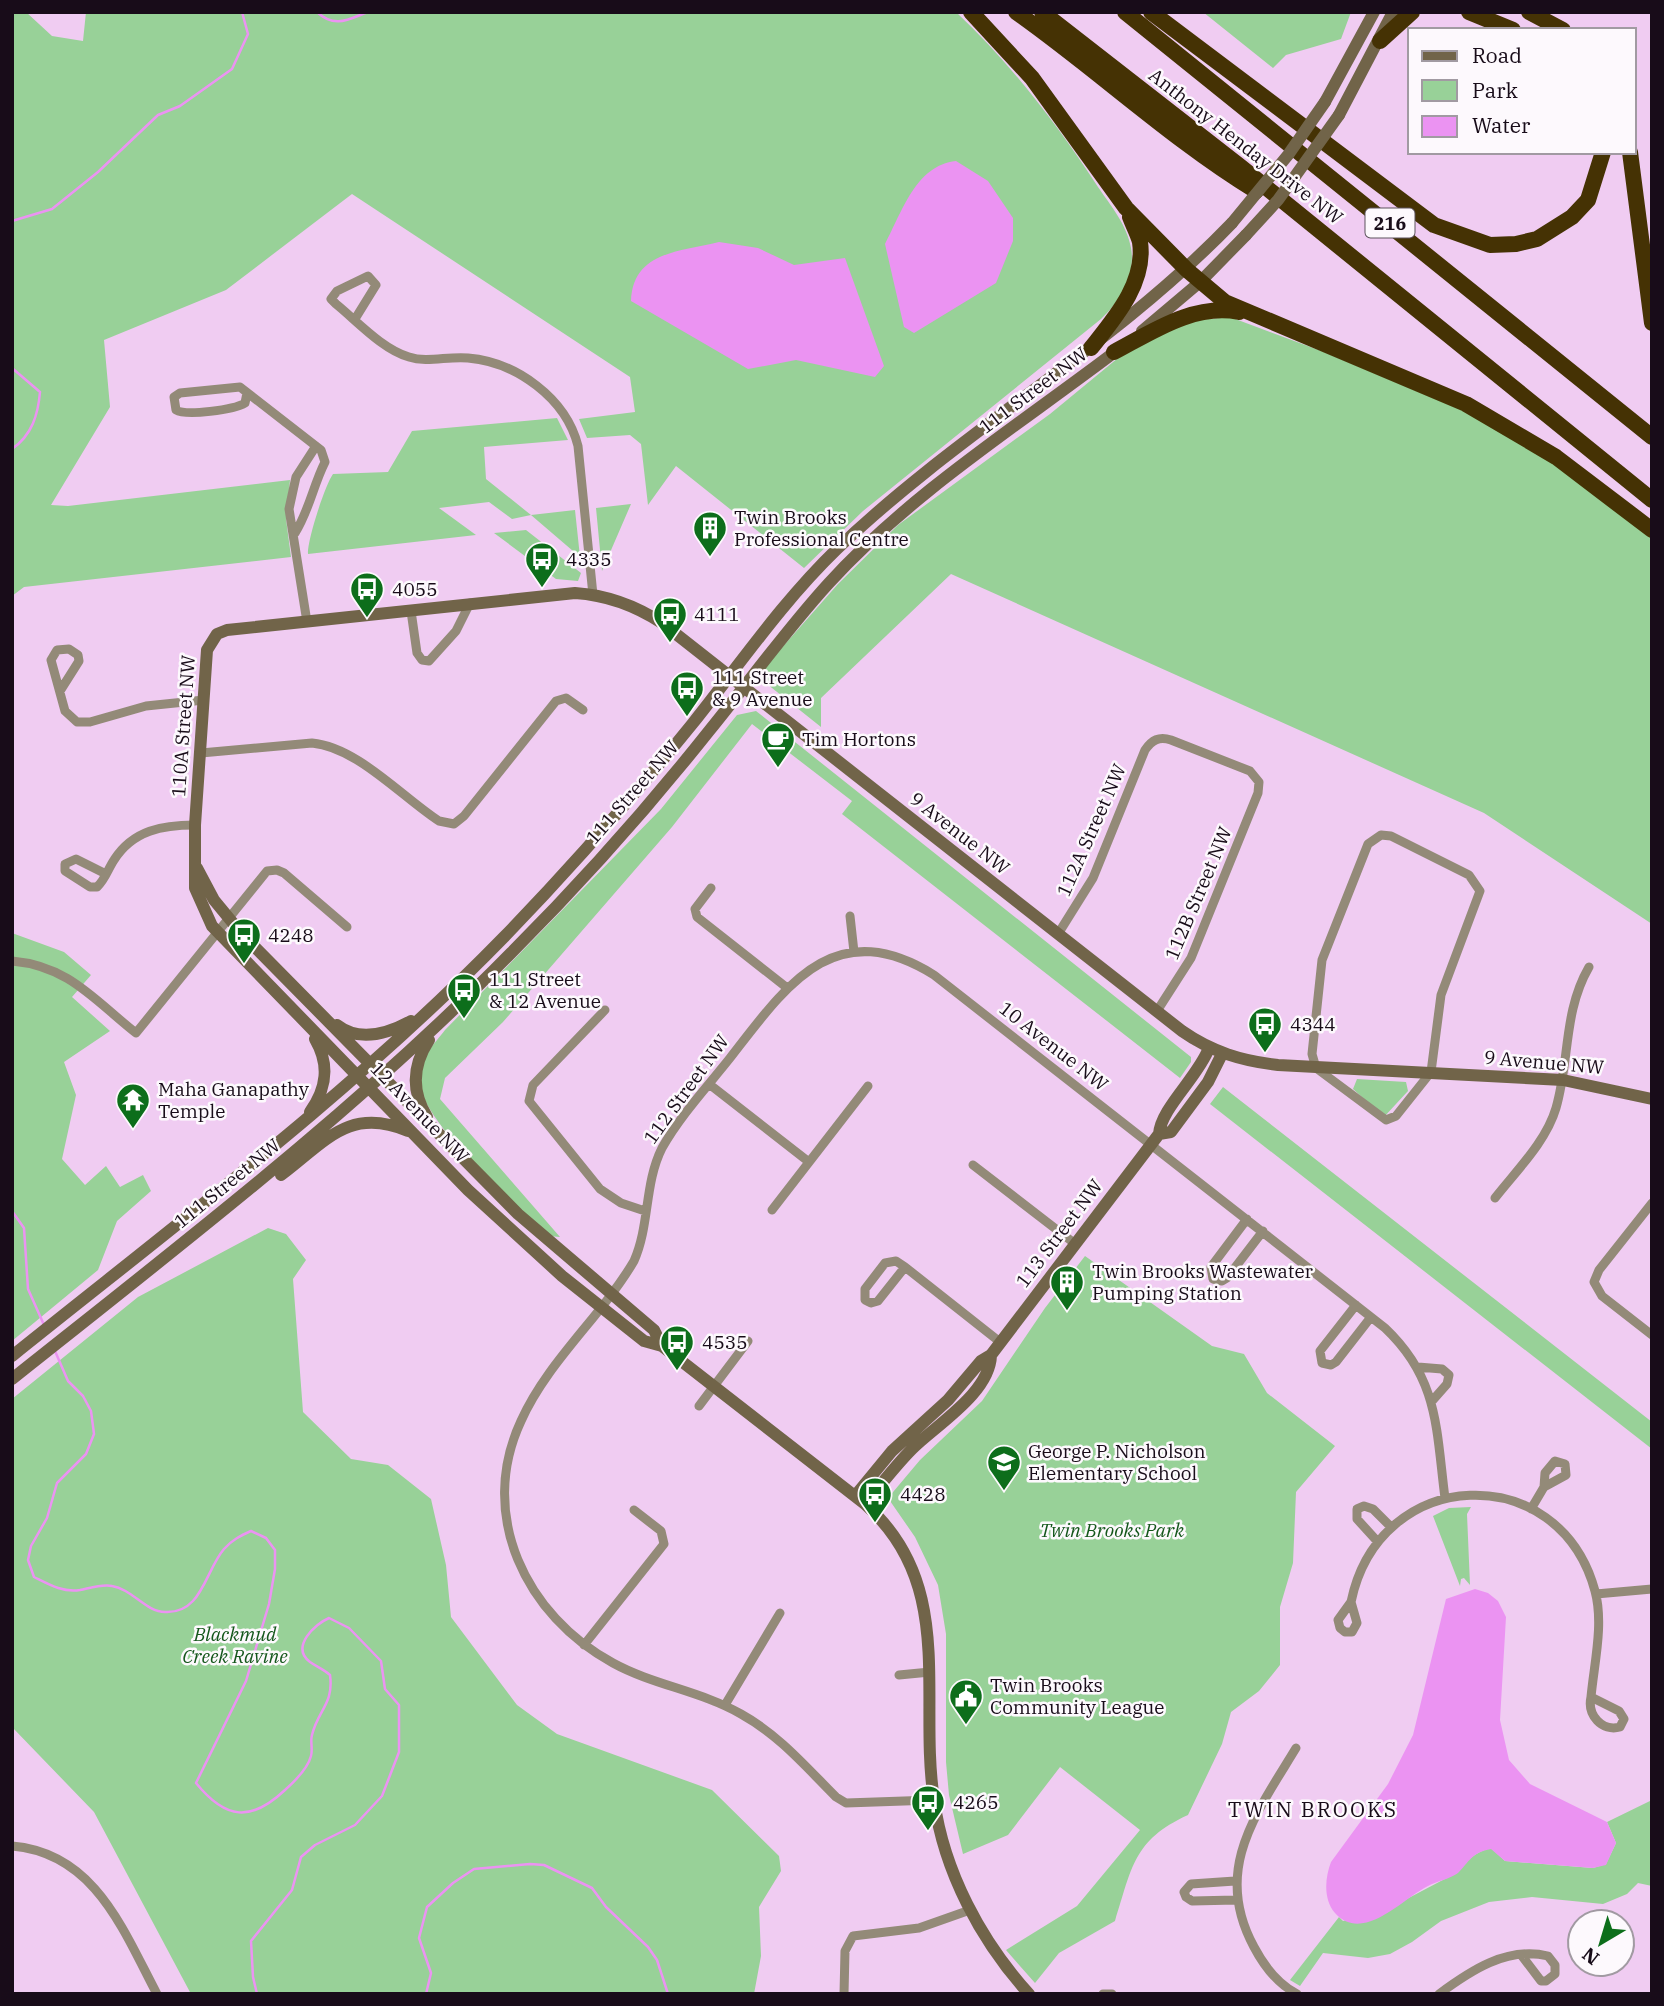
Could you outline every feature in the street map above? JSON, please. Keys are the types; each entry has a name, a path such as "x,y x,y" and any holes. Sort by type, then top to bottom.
{"highway":[{"path":"971,12 1032,78 1126,208 1186,270 1225,302 1466,404 1556,457 1652,530"},
{"path":"1016,12 1072,52 1213,164 1309,223"},
{"name":"Anthony Henday Drive NW","path":"1042,12 1652,500"},
{"name":"Anthony Henday Drive NW","path":"1125,12 1652,438"},
{"path":"1151,12 1434,225 1479,241 1516,244 1556,229 1588,200 1602,154"},
{"path":"1380,41 1412,12"},
{"path":"1469,12 1508,28"},
{"path":"1529,12 1559,28"},
{"path":"1630,154 1652,323"},
{"path":"1091,348 1118,313 1136,278 1140,243 1126,208"},
{"path":"1115,352 1185,317 1229,310 1251,315"}],"street":[{"name":"111 Street NW","path":"12,1356 298,1128 371,1066 427,1013 502,939 583,852 778,613 860,527 1091,348 1186,270 1232,223 1289,155 1325,102 1374,12"},
{"name":"111 Street NW","path":"12,1379 249,1191 371,1089 441,1024 603,857 830,581 897,519 1115,352 1200,282 1278,201 1339,115 1393,12"},
{"path":"355,319 376,285 369,276 332,296 333,301 355,319 405,356 418,359 469,358 503,367 542,390 560,408 573,430 579,452 593,595"},
{"path":"247,393 245,403 234,407 184,413 176,410 173,404 176,395 236,386 247,393 316,446 324,454 325,462 313,485 306,516 295,533"},
{"path":"307,622 295,533 289,509 300,470 316,446"},
{"name":"110A Street NW","path":"106,874 120,851 139,835 163,826 195,825 208,650 217,635 227,630 470,603 575,593 593,595"},
{"name":"9 Avenue NW","path":"593,595 626,605 654,618 1157,1011 1209,1048 1222,1054 1262,1063 1563,1080 1597,1085 1652,1099"},
{"path":"411,611 417,653 422,660 429,661 456,631 470,603"},
{"path":"60,691 67,714 81,723 146,706 204,700"},
{"path":"201,753 312,743 327,745 353,758 435,819 448,824 457,823 556,701 566,698 583,710"},
{"name":"112A Street NW","path":"1058,934 1088,888 1145,750 1155,739 1171,740 1246,769 1259,782"},
{"name":"112B Street NW","path":"1157,1011 1194,952 1258,793 1259,782"},
{"name":"12 Avenue NW","path":"195,825 196,893 296,1013 512,1232 644,1341 662,1346 860,1500 895,1537 915,1574 924,1601 929,1632 929,1737 933,1800 947,1856 970,1910 1001,1962 1029,1994"},
{"path":"1377,836 1391,836 1469,875 1479,885 1478,900 1454,955 1441,995 1431,1072 1396,1116 1386,1120 1317,1068 1312,1054 1322,960 1368,844 1377,836"},
{"name":"12 Avenue NW","path":"197,868 222,925 316,1008 518,1214 654,1331 662,1346"},
{"path":"12,961 65,974 136,1033 264,873 270,870 284,873 347,927"},
{"path":"711,888 695,909 697,917 786,987"},
{"path":"850,916 854,952"},
{"name":"112 Street NW","path":"854,952 813,967 786,987 709,1084 659,1155 651,1176 637,1254 527,1409 511,1446 505,1490 510,1538 527,1584 555,1619 584,1645 629,1671 725,1705 774,1735 836,1797 846,1803 933,1800"},
{"name":"10 Avenue NW","path":"854,952 901,958 934,975 1155,1139 1247,1219 1394,1336 1418,1367 1432,1401 1445,1498"},
{"path":"1495,1198 1545,1132 1563,1080 1570,1012 1589,967"},
{"path":"316,1008 342,1030 370,1035 391,1032 427,1013"},
{"path":"605,1010 533,1085 528,1097 533,1110 600,1189 621,1203 645,1211"},
{"path":"296,1013 322,1051 326,1071 318,1101 298,1128"},
{"path":"435,1129 420,1104 415,1079 422,1051 441,1024"},
{"name":"113 Street NW","path":"860,1500 892,1451 948,1401 981,1361 991,1355 1155,1139 1160,1123 1198,1073 1209,1048"},
{"name":"113 Street NW","path":"1155,1139 1171,1132 1208,1082 1222,1054"},
{"path":"709,1084 809,1162"},
{"path":"772,1210 868,1086"},
{"path":"249,1191 281,1175 330,1136 356,1123 370,1120 392,1124 416,1134"},
{"path":"973,1165 1074,1243"},
{"path":"1652,1203 1599,1270 1594,1284 1602,1296 1652,1335"},
{"path":"1247,1219 1211,1267 1213,1279 1222,1281 1227,1278 1262,1231"},
{"path":"905,1268 878,1301 871,1303 864,1300 865,1289 885,1263 896,1261 905,1268 1000,1342"},
{"path":"1356,1305 1320,1350 1322,1363 1331,1365 1336,1362 1371,1317"},
{"path":"699,1406 748,1341"},
{"path":"1418,1367 1442,1368 1449,1375 1447,1384 1432,1401"},
{"path":"1531,1509 1544,1487"},
{"path":"1351,1602 1359,1573 1377,1541 1416,1509 1445,1498 1485,1495 1531,1509 1556,1528 1573,1546 1596,1594 1597,1622 1591,1698"},
{"path":"1377,1541 1357,1519 1357,1509 1364,1506 1373,1509 1391,1527"},
{"path":"584,1645 664,1544 661,1531 634,1510"},
{"path":"1596,1594 1652,1589"},
{"path":"725,1705 780,1613"},
{"path":"899,1675 930,1672"},
{"path":"1296,1748 1252,1824 1235,1881 1236,1900 1247,1934 1258,1955 1280,1990 1297,1994"},
{"path":"12,1846 41,1852 84,1875 102,1894 157,1994"},
{"path":"1235,1881 1191,1884 1186,1887 1185,1894 1192,1901 1236,1900"},
{"path":"844,1994 845,1951 853,1936 919,1928 970,1910"},
{"path":"1438,1994 1489,1962 1522,1956"},
{"path":"1103,1994 1112,1994"}],"green space":[{"path":"12,12 26,12 52,36 83,41 86,12 956,12 1032,95 1113,209 1131,248 1129,278 1120,296 1101,319 863,511 804,568 676,466 648,505 641,444 630,435 587,438 579,419 635,412 630,377 352,194 226,290 104,340 110,407 51,505 68,506 290,480 286,519 291,557 24,587 12,596"},
{"path":"1203,12 1351,12 1341,39 1286,55 1273,68"},
{"path":"1230,317 1324,352 1464,411 1547,458 1652,538 1652,924 1484,813 951,574 821,698 821,727 757,676 838,584 898,525 1050,414 1118,358 1187,321"},
{"path":"557,418 568,440 484,447 486,479 531,515 512,519 489,502 439,508 476,535 308,554 317,513 333,474 388,472 412,431"},
{"path":"631,504 602,571 596,508"},
{"path":"575,510 580,557 531,515"},
{"path":"526,530 581,573 578,581 556,579 494,533"},
{"path":"756,711 1191,1057 1191,1062 1180,1078 842,814 852,801 752,724 672,827 503,1022 445,1078 440,1099 560,1237 549,1236 471,1160 433,1114 422,1094 419,1076 422,1063 445,1030 661,809 737,715"},
{"path":"12,933 64,952 91,975 72,997 110,1031 64,1062 76,1095 62,1159 85,1185 106,1166 120,1187 143,1175 151,1191 117,1221 98,1270 12,1341"},
{"path":"1357,1079 1406,1082 1408,1091 1384,1117 1353,1089"},
{"path":"1223,1087 1652,1422 1652,1449 1210,1104"},
{"name":"Blackmud Creek Ravine","path":"268,1228 286,1234 306,1260 293,1279 303,1412 351,1459 388,1465 431,1499 446,1565 451,1617 517,1705 557,1734 712,1790 779,1856 781,1871 759,1907 761,1956 754,1994 191,1994 94,1812 12,1727 12,1399 138,1297"},
{"name":"Twin Brooks Park","path":"1085,1256 1212,1346 1244,1354 1267,1393 1335,1446 1296,1492 1293,1563 1280,1607 1280,1665 1259,1691 1231,1712 1222,1744 1188,1815 1156,1835 1137,1857 1115,1921 1059,1953 1035,1983 1006,1950 1077,1906 1140,1830 1060,1767 1008,1835 963,1854 949,1795 946,1762 946,1634 938,1585 915,1537 888,1498 920,1460 982,1401 1045,1308"},
{"path":"1471,1507 1467,1514 1470,1585 1464,1578 1461,1579 1460,1586 1433,1516 1449,1508"},
{"path":"1652,1800 1652,1886 1638,1883 1627,1894 1603,1904 1532,1897 1489,1902 1441,1921 1390,1954 1368,1958 1323,1953 1300,1986 1290,1980 1339,1917 1343,1921 1401,1902 1458,1872 1472,1857 1486,1849 1491,1848 1505,1861 1593,1868 1606,1864 1616,1843 1607,1822"}],"water":[{"path":"956,161 988,181 1013,218 1013,241 996,283 914,333 904,327 885,244 904,205 920,181 942,164"},
{"path":"719,242 758,248 794,265 845,258 884,366 875,377 796,360 748,369 631,301 640,272 649,263 661,256"},
{"path":"1475,1589 1488,1593 1498,1601 1506,1617 1500,1720 1509,1760 1530,1784 1607,1822 1616,1843 1606,1865 1593,1868 1505,1861 1491,1849 1485,1850 1475,1855 1455,1875 1428,1886 1382,1916 1358,1924 1346,1921 1335,1913 1328,1901 1326,1881 1331,1862 1388,1784 1413,1735 1446,1599"}],"waterway":[{"path":"12,221 52,209 98,172 158,115 180,106 232,69 248,34 242,12"},
{"path":"317,12 336,21 348,20 368,12"},
{"path":"12,368 40,392 33,424 25,437 12,449"},
{"path":"12,1211 24,1228 28,1289 44,1325"},
{"path":"55,1351 68,1381 83,1396 91,1411 94,1434 86,1454 57,1483 47,1518 31,1546 28,1560 34,1577 68,1590 112,1586 126,1591 158,1611 177,1611 195,1599 218,1558 236,1538 251,1531 266,1538 275,1550 269,1604 246,1681 196,1783 207,1795 228,1810 250,1812 273,1800 304,1770 311,1756 311,1737 328,1700 331,1685 330,1675 304,1656 304,1643 317,1625 329,1618 349,1628 381,1661 385,1689 399,1705 399,1752 382,1796 355,1825 315,1845 301,1857 292,1890 251,1941 257,1994"},
{"path":"426,1994 431,1973 419,1938 427,1907 453,1883 474,1869 530,1864 544,1865 592,1888 606,1907 648,1947 657,1960 668,1994"}],"place":[{"name":"Twin Brooks Professional Centre","path":"710,558"},
{"name":"4335","path":"542,589"},
{"name":"4055","path":"367,619"},
{"name":"4111","path":"670,644"},
{"name":"111 Street & 9 Avenue","path":"687,718"},
{"name":"Tim Hortons","path":"778,769"},
{"name":"4248","path":"244,965"},
{"name":"111 Street & 12 Avenue","path":"464,1020"},
{"name":"4344","path":"1265,1054"},
{"name":"Maha Ganapathy Temple","path":"133,1130"},
{"name":"Twin Brooks Wastewater Pumping Station","path":"1067,1312"},
{"name":"4535","path":"677,1372"},
{"name":"George P. Nicholson Elementary School","path":"1004,1492"},
{"name":"4428","path":"875,1524"},
{"name":"Twin Brooks Community League","path":"966,1726"},
{"name":"4265","path":"928,1832"}],"district":[{"name":"TWIN BROOKS","path":"1313,1809"}]}
